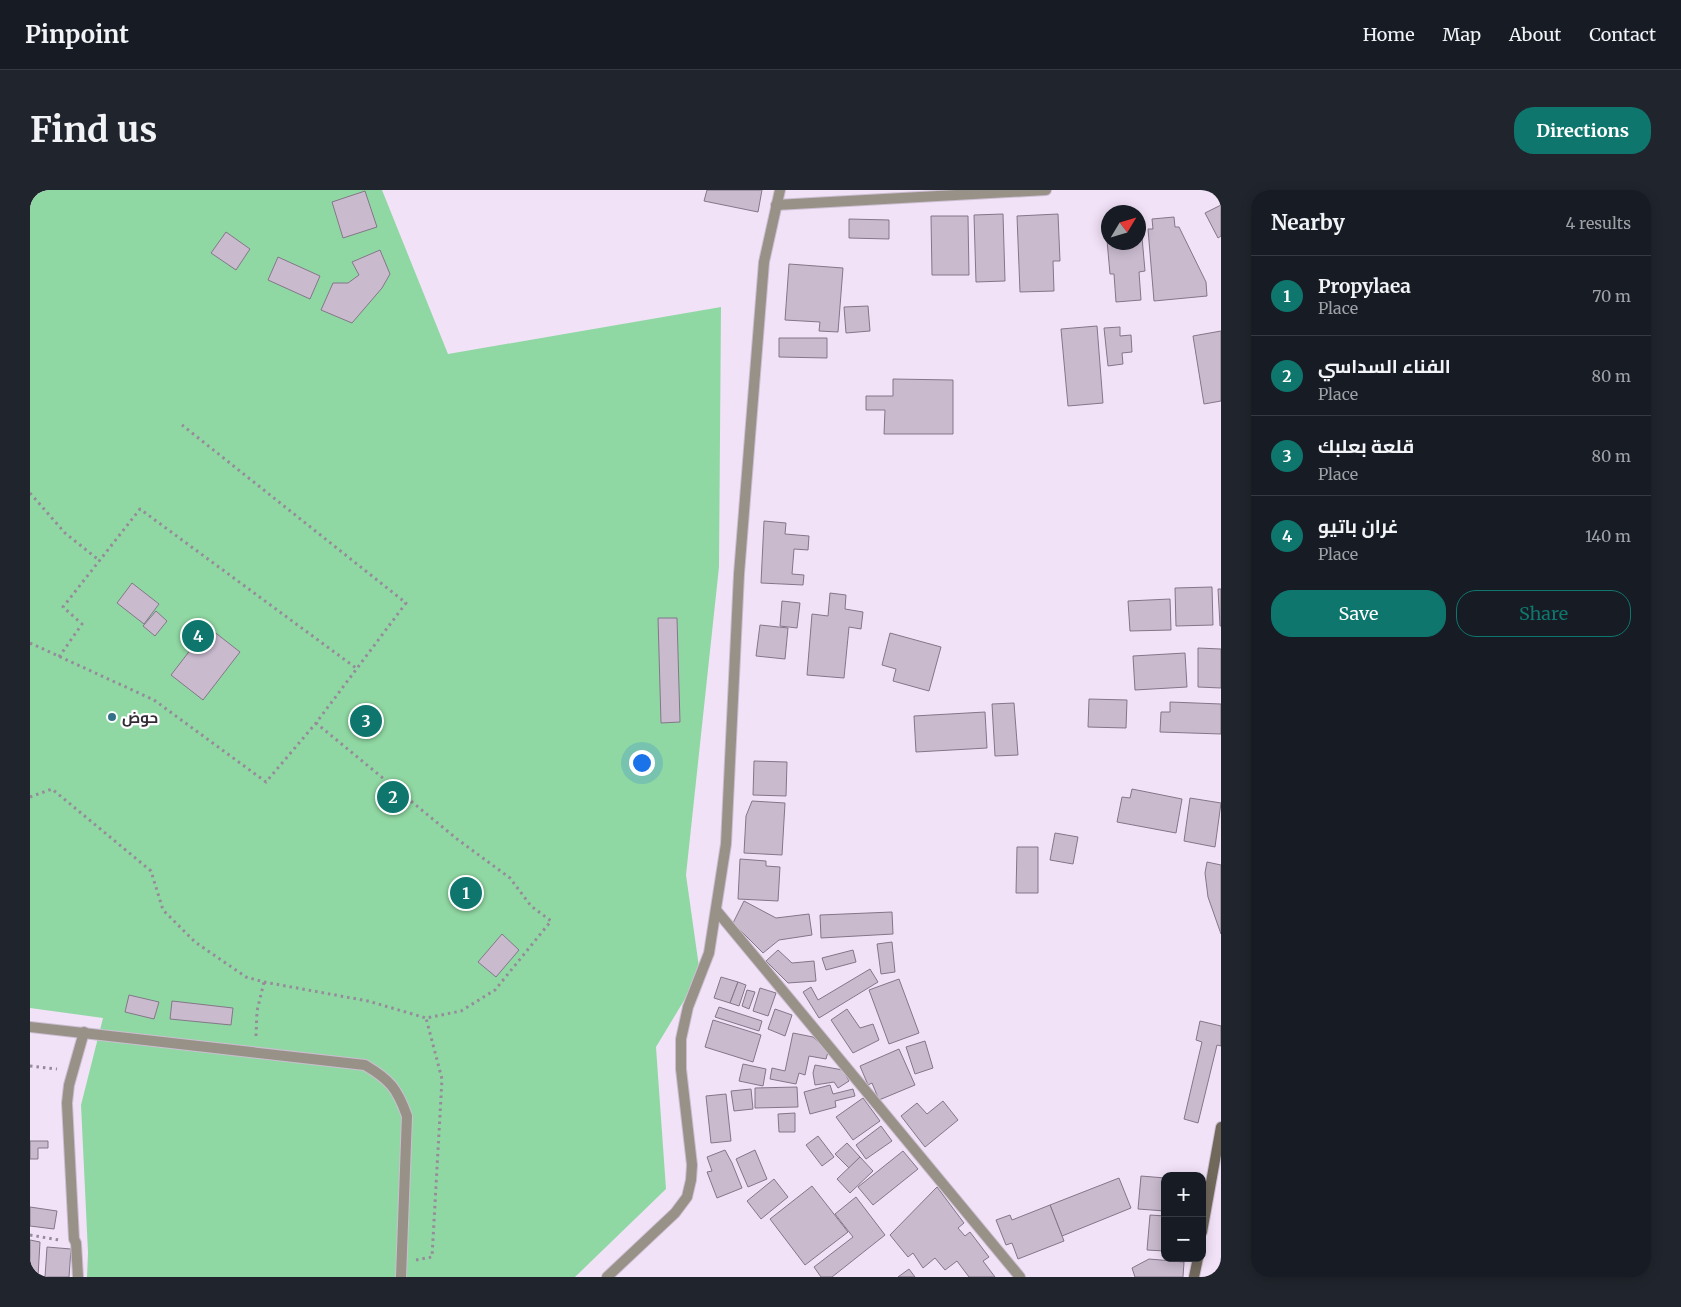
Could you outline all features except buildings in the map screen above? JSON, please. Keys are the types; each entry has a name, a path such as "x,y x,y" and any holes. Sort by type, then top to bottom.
{"main road":[{"path":"1205,1217 1221,1127"},
{"path":"1194,1277 1197,1262"}],"street":[{"path":"607,1277 675,1213 687,1197 691,1180 692,1164 681,1069 681,1039 688,1007 709,953 726,844 739,574 762,281 764,262 780,190"},
{"path":"776,204 1046,190"},
{"path":"716,910 1020,1277"},
{"path":"30,1026 365,1065 383,1075 399,1094 407,1116 401,1277"},
{"path":"78,1277 76,1242 74,1239 67,1103 84,1032"}],"path":[{"path":"30,643 154,700 266,782 316,724 406,603 182,425"},
{"path":"30,493 65,533 100,561"},
{"path":"59,657 82,624 63,607 140,509 356,668"},
{"path":"30,797 52,789 151,871 163,910 196,942 246,976 264,982 368,1001 426,1018 461,1011 495,990 551,921 531,906 510,878 457,839 316,724"},
{"path":"254,1052 257,1011 264,982"},
{"path":"401,1264 432,1257 442,1079 426,1018"},
{"path":"30,1066 74,1070"},
{"path":"30,1235 76,1242"},
{"path":"1206,1277 1221,1277"}],"green space":[{"path":"30,190 382,190 448,354 721,307 719,567 686,875 700,974 656,1047 666,1189 575,1277 87,1277 88,1253 81,1105 103,1018 30,1008"}],"place":[{"name":"غران باتيو","path":"198,636"},
{"name":"حوض","path":"112,717"},
{"name":"قلعة بعلبك","path":"366,721"},
{"name":"الفناء السداسي","path":"393,797"},
{"name":"Propylaea","path":"466,893"}]}
